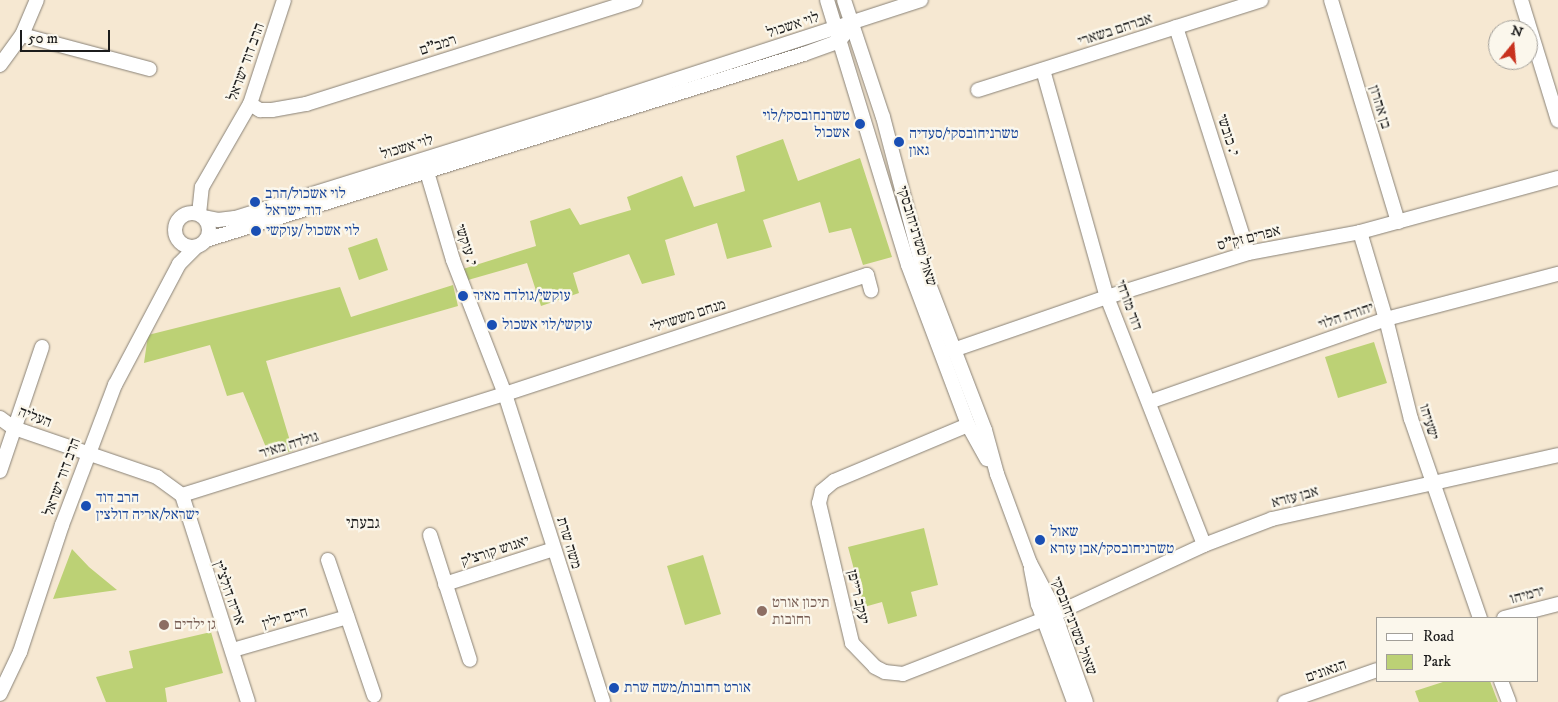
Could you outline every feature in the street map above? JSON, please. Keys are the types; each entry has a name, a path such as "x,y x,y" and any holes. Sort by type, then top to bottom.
{"street":[{"path":"0,65 22,35 37,0"},
{"name":"הרב דוד ישראל","path":"202,215 199,195 205,179 250,104 284,0"},
{"name":"רמב\"ם","path":"250,104 260,110 272,110 306,104 636,0"},
{"name":"שאול טשרניחובסקי","path":"827,0 836,35 908,265 968,425 997,474"},
{"name":"שאול טשרניחובסקי","path":"844,0 885,124 922,266 985,430 997,474 1030,563 1033,586 1052,619 1086,702"},
{"name":"לוי אשכול","path":"202,215 218,220 235,218 425,165 804,54 853,24 921,0"},
{"name":"אברהם בשארי","path":"978,90 1262,0"},
{"name":"בן אהרון","path":"1331,0 1398,222"},
{"path":"1521,0 1558,120"},
{"name":"י. כובשי","path":"1176,27 1248,253"},
{"path":"22,35 150,69"},
{"name":"לוי אשכול","path":"201,243 425,165 836,35"},
{"path":"804,54 822,53 845,60"},
{"name":"דוד מזרחי","path":"1042,70 1107,297 1204,545"},
{"name":"י. עוקשי","path":"425,165 453,260 506,394"},
{"name":"אפרים זק\"ס","path":"953,350 1107,297 1248,253 1360,232 1558,178"},
{"path":"190,212 202,215 209,231 201,243 185,246 176,238 175,223 181,216 190,212"},
{"name":"ישעיהו","path":"1360,232 1386,319 1399,376 1431,481 1480,617"},
{"name":"הרב דוד ישראל","path":"170,279 176,238"},
{"name":"הרב דוד ישראל","path":"0,694 20,652 88,453 115,385 145,332 170,279 183,257 201,243"},
{"name":"יהודה הלוי","path":"1149,402 1386,319 1558,274"},
{"name":"מנחם מששוילי","path":"506,394 867,275 871,290"},
{"path":"0,471 42,347"},
{"name":"גולדה מאיר","path":"182,495 506,394"},
{"name":"משה שרת","path":"506,394 603,702"},
{"name":"העליה","path":"0,418 14,428 88,453"},
{"name":"יעקב רייפן","path":"968,425 834,481 822,491 819,503 852,643 875,667 885,672 903,674 1052,619"},
{"path":"88,453 156,477 182,495"},
{"name":"אבן עזרא","path":"1052,619 1204,545 1272,520 1431,481 1558,455"},
{"name":"אריה דולצ'ין","path":"182,495 200,559 248,702"},
{"name":"יאנוש קורצ'ק","path":"430,535 470,660"},
{"name":"יאנוש קורצ'ק","path":"446,584 554,549"},
{"path":"328,560 374,695"},
{"name":"ירמיהו","path":"1508,617 1558,604"},
{"name":"חיים ילין","path":"232,650 347,617"},
{"name":"שאול טשרניחובסקי","path":"1052,619 1074,702"},
{"name":"הגאונים","path":"1285,702 1376,670"},
{"path":"1501,682 1509,702"}],"green space":[{"path":"783,139 798,181 860,158 892,257 863,265 851,228 829,233 820,202 763,220 772,247 727,259 717,223 665,240 675,275 642,284 629,254 573,273 579,293 541,306 527,263 468,280 463,269 536,246 530,221 570,208 580,225 631,210 627,197 682,176 694,207 745,191 736,156"},
{"path":"377,238 388,270 359,280 348,248"},
{"path":"453,285 458,306 266,361 293,451 270,457 243,392 227,396 210,345 144,363 148,335 340,287 351,317"},
{"path":"1374,342 1387,383 1338,398 1325,357"},
{"path":"924,528 938,585 911,592 917,616 888,624 882,602 864,607 848,547"},
{"path":"72,549 89,567 117,590 53,599"},
{"path":"703,555 721,614 685,625 667,566"},
{"path":"211,632 223,673 165,688 167,702 106,702 96,677 133,668 129,651"},
{"path":"1443,682 1490,682 1498,702 1419,702 1415,691"}],"place":[{"name":"טשרנחובסקי/לוי אשכול","path":"860,124"},
{"name":"טשרניחובסקי/סעדיה גאון","path":"899,142"},
{"name":"לוי אשכול/הרב דוד ישראל","path":"255,202"},
{"name":"לוי אשכול /עוקשי","path":"256,231"},
{"name":"עוקשי/גולדה מאיר","path":"463,296"},
{"name":"עוקשי/לוי אשכול","path":"492,325"},
{"name":"הרב דוד ישראל/אריה דולצין","path":"86,506"},
{"name":"שאול טשרניחובסקי/אבן עזרא","path":"1040,540"},
{"name":"תיכון אורט רחובות","path":"762,611"},
{"name":"גן ילדים","path":"164,625"},
{"name":"אורט רחובות/משה שרת","path":"614,688"}],"district":[{"name":"גבעתי","path":"363,523"}]}
